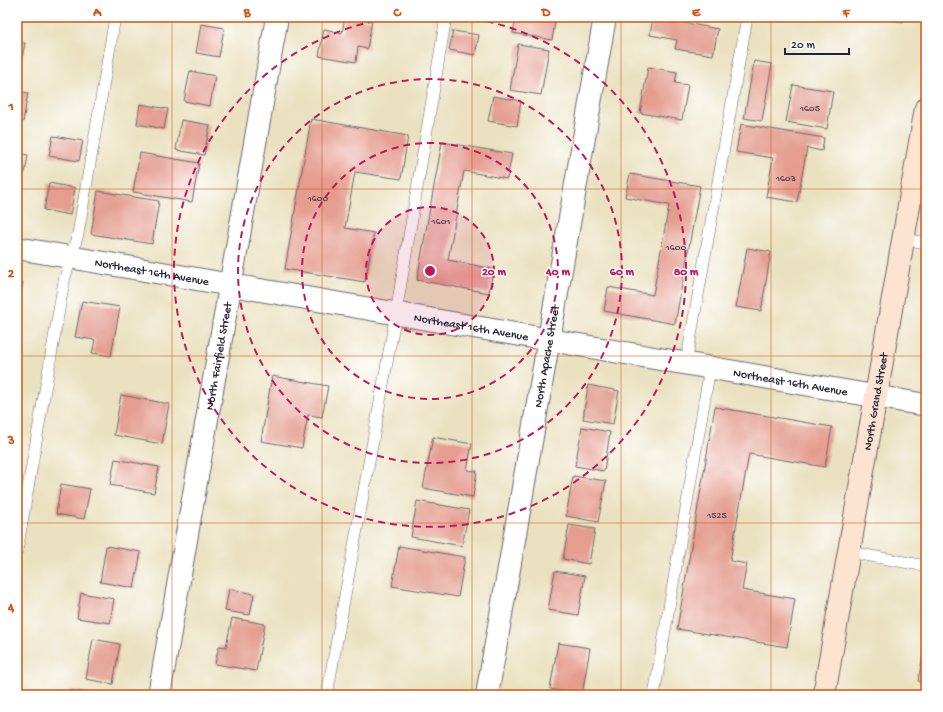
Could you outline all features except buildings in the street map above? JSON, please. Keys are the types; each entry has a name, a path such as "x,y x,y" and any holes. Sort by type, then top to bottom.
{"main road":[{"name":"North Grand Street","path":"824,695 926,108"}],"street":[{"name":"North Fairfield Street","path":"159,695 277,17"},
{"name":"North Apache Street","path":"487,695 605,17"},
{"name":"Northeast 16th Avenue","path":"17,248 926,405"}],"lane":[{"path":"17,551 64,281 78,234 115,17"},
{"path":"327,695 396,313 446,17"},
{"path":"686,364 747,17"},
{"path":"903,239 926,243"},
{"path":"654,695 710,368"},
{"path":"849,552 926,566"}]}
